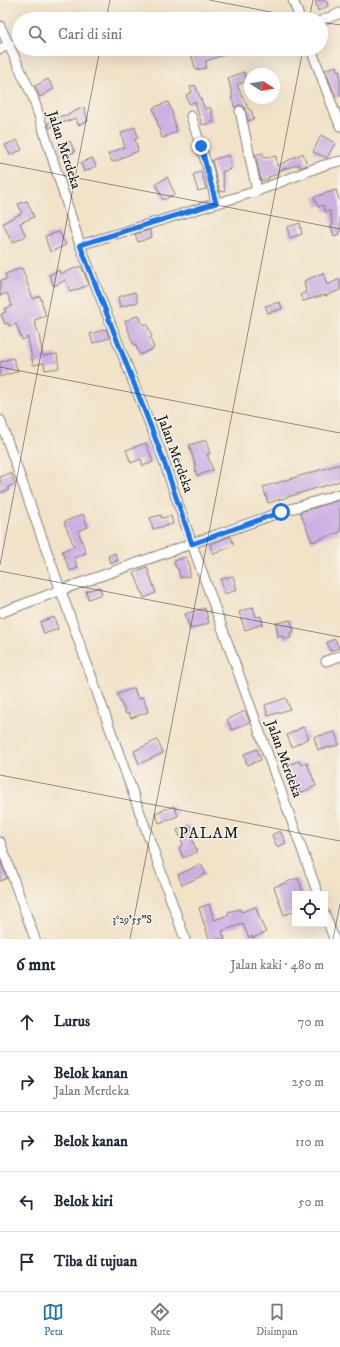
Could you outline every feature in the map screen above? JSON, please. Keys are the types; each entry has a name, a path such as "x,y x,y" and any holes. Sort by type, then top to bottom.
{"street":[{"path":"293,0 297,12"},
{"path":"328,18 340,13"},
{"name":"Jalan Merdeka","path":"0,26 12,49"},
{"path":"0,49 10,44"},
{"name":"Jalan Merdeka","path":"15,56 33,97 80,245 161,453 192,544 317,891"},
{"path":"314,56 340,126"},
{"path":"240,110 257,191"},
{"path":"191,116 209,172 216,203"},
{"path":"80,245 257,191 340,161"},
{"path":"0,420 62,590 185,939"},
{"path":"0,613 281,512 340,494"},
{"path":"326,660 340,656"},
{"path":"0,842 35,939"},
{"path":"328,922 335,939 340,937"}],"building":[{"path":"315,0 326,0 328,6 318,11"},
{"path":"192,56 221,56 206,61 206,68 196,70"},
{"path":"336,66 337,71 340,70 340,96 336,97 325,70"},
{"path":"244,72 244,82 237,85 244,100 244,104 246,104 249,110 251,110 254,119 248,121 244,107 239,105 235,108 231,97 233,97 228,78"},
{"path":"48,79 54,89 40,97 35,86"},
{"path":"195,85 205,109 210,107 214,122 202,125 195,102 189,104 186,95 192,92 190,87"},
{"path":"168,102 177,132 162,138 153,108"},
{"path":"84,107 88,121 78,125 76,118 49,128 48,123 63,115 64,116"},
{"path":"135,127 138,138 135,139 138,151 112,162 108,154 125,147 121,133"},
{"path":"321,135 335,143 327,158 313,152"},
{"path":"17,140 22,150 10,155 5,145"},
{"path":"70,141 75,152 62,156 59,146"},
{"path":"263,153 264,158 276,156 277,166 303,153 307,165 300,168 299,164 278,171 279,174 261,181 255,155"},
{"path":"229,155 231,169 222,172 225,191 220,192 212,160"},
{"path":"92,158 96,166 84,172 81,163"},
{"path":"201,171 206,189 198,191 193,175"},
{"path":"167,177 175,194 163,200 156,184"},
{"path":"336,190 340,202 340,234 334,236 331,226 333,225 330,211 325,212 323,205 318,207 314,197"},
{"path":"27,201 34,217 20,223 26,236 12,243 3,223 22,213 18,204"},
{"path":"300,223 302,234 290,238 287,227"},
{"path":"150,230 152,237 138,242 135,234"},
{"path":"59,232 66,245 50,252 45,236"},
{"path":"81,266 89,285 70,292 66,280 54,286 49,275 59,270 60,274"},
{"path":"22,268 33,299 40,296 46,316 34,320 39,335 43,356 57,354 59,368 45,370 44,363 33,365 28,337 22,340 16,324 9,326 8,323 5,324 1,314 6,312 4,309 12,306 7,293 0,296 0,281 7,279 5,274"},
{"path":"323,273 327,285 340,279 340,290 325,296 303,301 300,295 306,292 304,281"},
{"path":"135,292 138,302 120,307 118,297"},
{"path":"280,302 282,309 268,313 265,306"},
{"path":"139,315 143,325 147,324 154,348 140,355 135,344 133,344 125,321"},
{"path":"106,329 109,338 93,343 90,334"},
{"path":"13,358 18,371 0,377 0,362"},
{"path":"206,440 210,454 207,454 213,470 197,476 196,467 189,445"},
{"path":"146,443 153,462 143,466 141,459 131,463 126,450"},
{"path":"340,464 340,481 268,503 263,487"},
{"path":"11,473 15,484 8,487 9,490 0,493 0,477"},
{"path":"340,500 340,532 312,542 300,512"},
{"path":"83,514 88,527 78,531 86,553 74,558 78,568 70,571 62,551 74,546 64,522"},
{"path":"161,515 161,518 171,516 173,524 153,529 150,518"},
{"path":"230,536 234,545 214,554 210,545"},
{"path":"115,553 118,561 110,563 108,556"},
{"path":"186,557 189,564 190,576 180,578 178,568 176,568 174,561"},
{"path":"147,567 156,593 144,598 134,572"},
{"path":"233,576 237,590 225,594 221,579"},
{"path":"100,587 102,594 88,599 86,591"},
{"path":"253,607 256,617 261,616 263,624 245,630 239,612"},
{"path":"205,608 209,623 190,629 185,614"},
{"path":"54,617 58,629 44,634 40,622"},
{"path":"291,620 294,632 290,633 291,638 283,639 283,636 278,637 276,623"},
{"path":"335,639 339,648 330,651 327,642"},
{"path":"134,688 138,699 143,697 148,712 131,718 129,713 126,714 117,694"},
{"path":"286,698 290,709 268,716 265,705"},
{"path":"245,711 250,722 232,730 227,720"},
{"path":"303,727 309,738 292,747 287,735"},
{"path":"335,732 339,745 318,750 314,737"},
{"path":"157,740 163,753 139,764 134,751"},
{"path":"257,749 261,760 247,765 244,754"},
{"path":"299,761 301,765 307,763 316,786 300,793 293,774 291,775 287,765"},
{"path":"174,806 178,816 159,823 155,813"},
{"path":"190,825 194,837 192,838 197,852 183,858 179,847 183,845 177,830"},
{"path":"280,831 286,843 277,847 272,835"},
{"path":"0,860 7,878 0,881"},
{"path":"201,864 206,874 182,885 178,875"},
{"path":"298,878 303,891 292,891 292,912 284,915 274,887"},
{"path":"209,904 214,920 229,915 228,912 240,909 241,912 256,907 266,932 253,938 252,936 249,938 243,924 222,931 225,939 209,939 199,908"}],"district":[{"name":"PALAM","path":"209,833"}],"route":[{"path":"201,146 216,203 80,245 161,453 192,544 281,512"}]}
